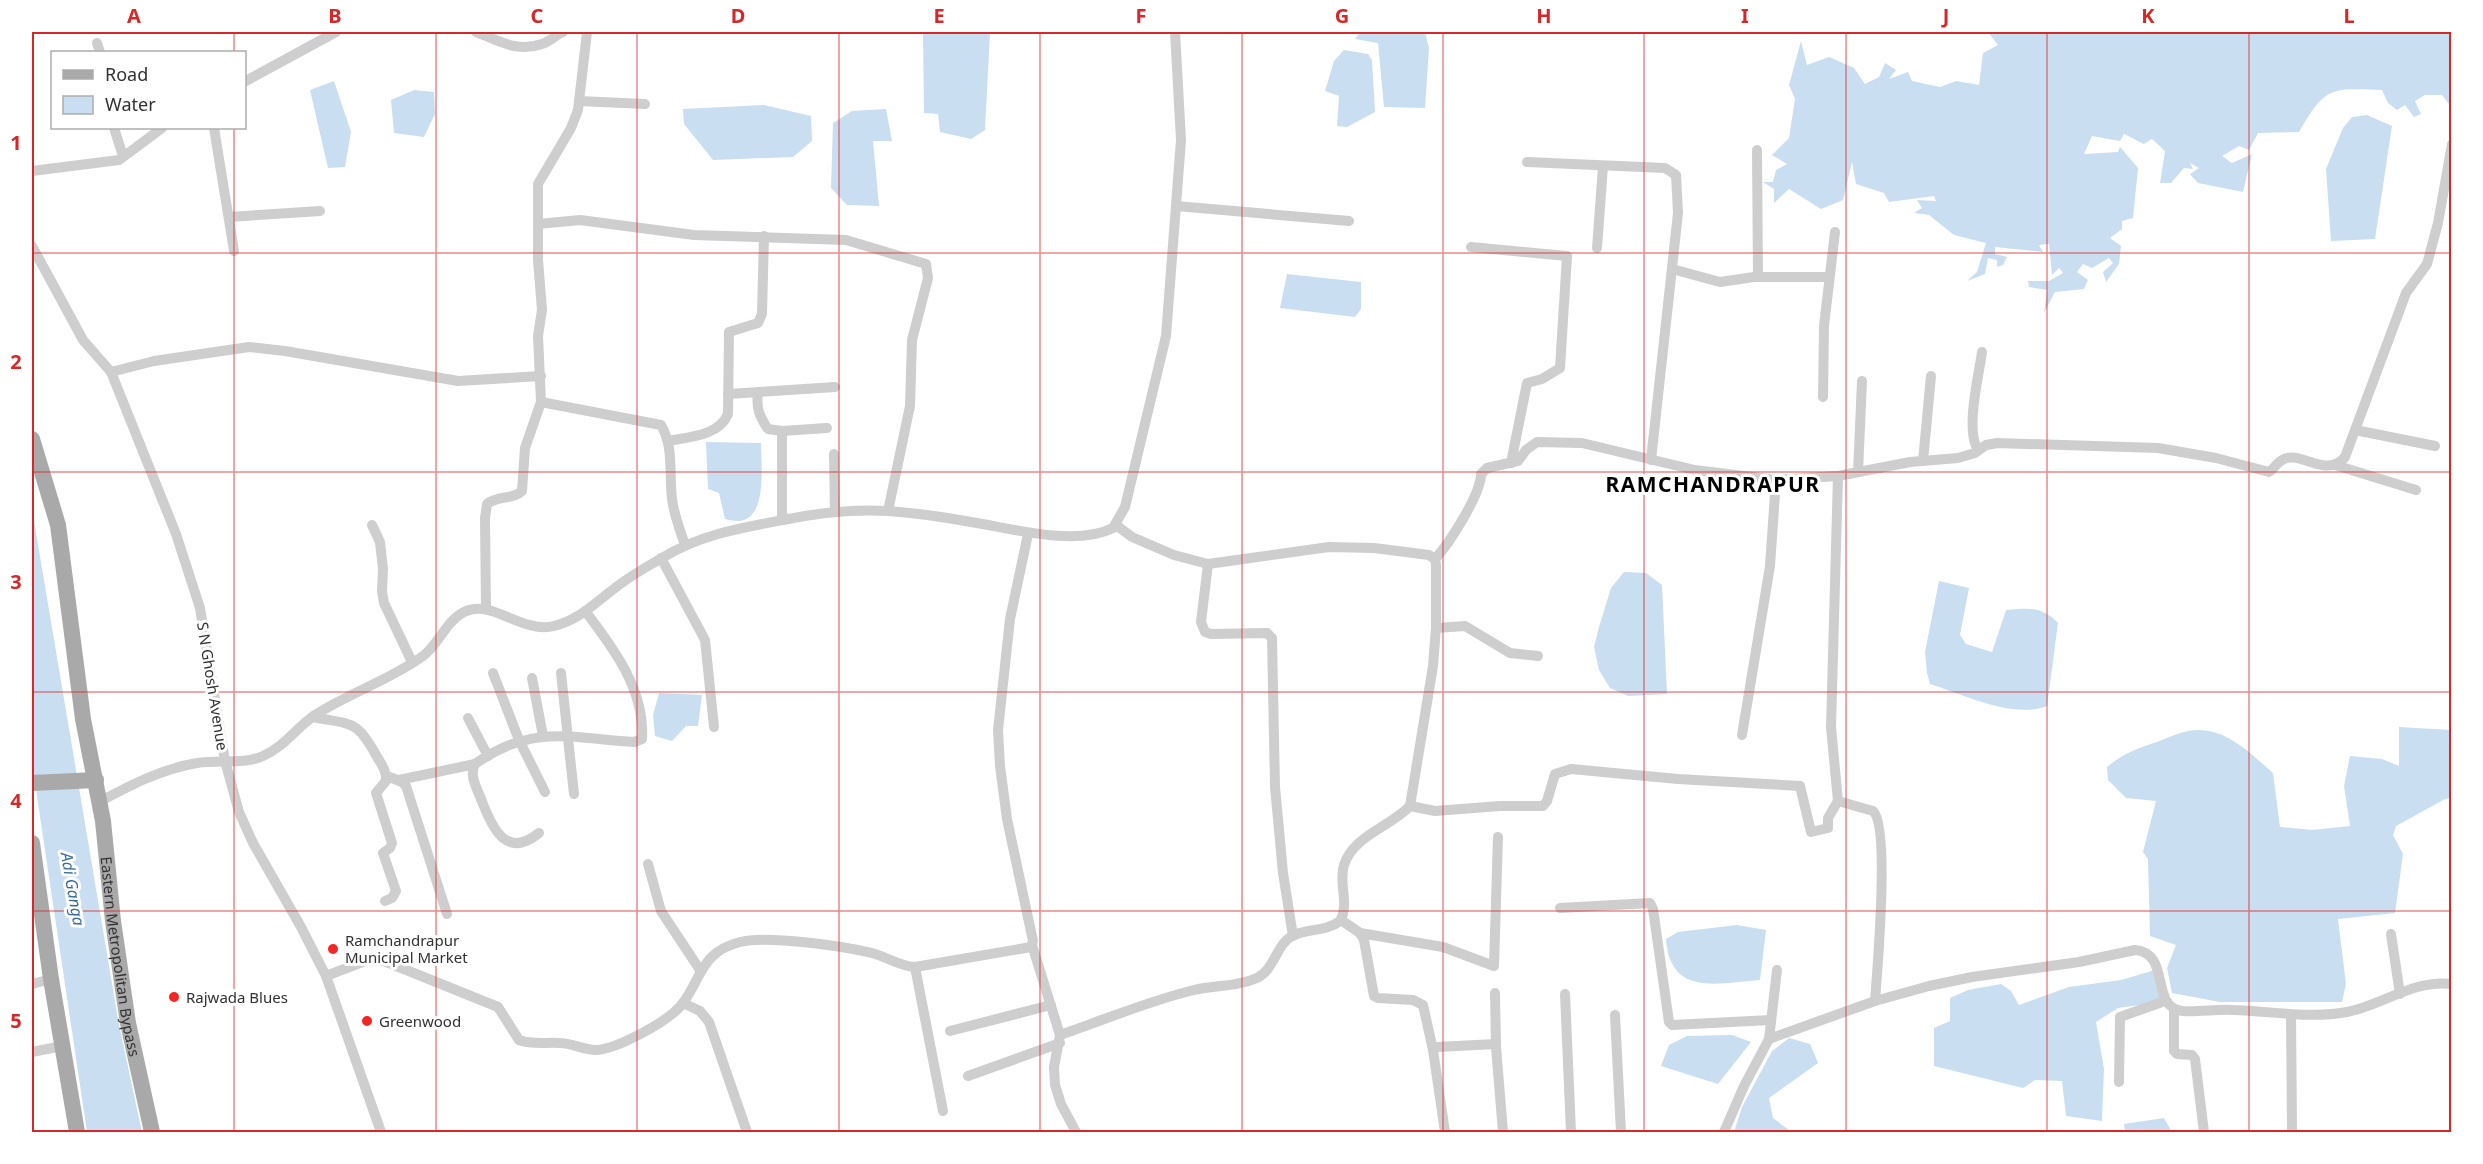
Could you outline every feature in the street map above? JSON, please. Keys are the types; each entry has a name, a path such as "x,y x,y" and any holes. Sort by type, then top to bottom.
{"main road":[{"name":"Eastern Metropolitan Bypass","path":"32,439 58,525 83,718 96,780 108,857 113,921 128,1023 152,1132"},
{"path":"32,783 96,780"},
{"path":"32,843 51,979 77,1132"}],"street":[{"path":"246,81 336,32"},
{"path":"476,32 502,44 526,47 543,44 563,32"},
{"path":"486,609 485,518 487,504 496,498 518,494 522,491 525,448 541,402 538,336 542,310 538,184 571,128 579,101 587,32"},
{"path":"99,802 163,771 195,763 263,757 313,717 429,651 456,617 463,612 486,609 524,625 540,628 555,626 586,612 615,587 661,558 685,545 715,534 835,512 888,511 1050,536 1100,533 1116,525 1125,507 1166,336 1181,140 1175,32"},
{"path":"579,101 645,104"},
{"path":"114,129 123,156"},
{"path":"32,171 119,160 161,129"},
{"path":"214,129 234,251"},
{"path":"2335,465 2345,458 2406,293 2427,264 2438,223 2451,144"},
{"path":"1757,150 1758,277"},
{"path":"1527,162 1665,168 1676,175 1678,213 1651,460"},
{"path":"1597,248 1603,166"},
{"path":"1176,206 1349,221"},
{"path":"229,217 320,211"},
{"path":"538,224 580,220 694,235 846,240 921,260 926,264 927,278 912,340 910,406 888,511"},
{"path":"1823,397 1824,326 1835,232"},
{"path":"668,441 711,432 725,422 728,414 729,332 758,323 762,314 764,236"},
{"name":"S N Ghosh Avenue","path":"32,246 83,340 111,372 176,534 200,608 225,761 246,828 326,976 381,1132"},
{"path":"1471,247 1567,256 1560,368 1542,379 1527,383 1511,463"},
{"path":"1672,269 1720,282 1758,277 1829,277"},
{"path":"111,372 153,361 249,347 285,351 458,381 541,376"},
{"path":"1978,450 1974,442 1973,421 1982,352"},
{"path":"1923,460 1931,376"},
{"path":"1858,472 1862,381"},
{"path":"728,394 835,387"},
{"path":"758,392 756,408 768,429 782,431 827,428"},
{"path":"541,402 661,425 668,441 672,500 685,545"},
{"path":"2355,430 2435,446"},
{"path":"782,431 783,520"},
{"path":"1410,807 1437,628 1435,559 1448,543 1479,487 1481,474 1487,468 1518,461 1526,450 1538,442 1582,443 1695,470 1776,480 1838,476 1923,460 1958,458 1997,443 2158,448 2216,458 2269,472 2281,460 2287,458 2324,466 2335,465 2416,490"},
{"path":"834,454 835,512"},
{"path":"968,1076 1060,1039 1194,990 1256,978 1266,971 1293,936 1331,926 1341,920 1344,906 1343,866 1351,850 1410,807 1435,811 1500,806 1543,806 1547,801 1555,774 1572,769 1678,779 1800,786 1811,832 1828,828 1828,818 1838,801 1831,728 1838,476"},
{"path":"1742,735 1770,566 1776,480"},
{"path":"372,525 380,542 384,603 412,662"},
{"path":"1116,525 1132,537 1174,555 1208,564 1329,547 1419,553 1435,559"},
{"path":"1028,534 1010,619 998,730 999,766 1032,945 1060,1039 1054,1067 1055,1085 1060,1104 1076,1132"},
{"path":"661,558 705,640 714,727"},
{"path":"1208,564 1201,622 1204,632 1211,634 1267,633 1272,638 1275,797 1283,873 1293,936"},
{"path":"399,780 475,764 519,740 543,736 634,742 641,740 638,702 628,675 586,612"},
{"path":"1437,628 1465,626 1510,653 1538,656"},
{"path":"494,673 519,740 545,792"},
{"path":"561,673 574,794"},
{"path":"532,678 543,736"},
{"path":"313,717 358,728 364,734 387,776 399,780 406,786 447,914"},
{"path":"468,718 488,756"},
{"path":"475,764 472,772 474,781 486,812 498,833 511,843 520,843 531,839 539,832"},
{"path":"385,901 393,898 396,891 383,853 390,848 392,843 376,794 387,776"},
{"path":"1838,801 1874,811 1878,816 1882,885 1875,1001"},
{"path":"1341,920 1360,933 1443,947 1494,966 1498,837"},
{"path":"648,864 661,911 700,970"},
{"path":"1560,908 1650,903 1653,909 1672,1025 1771,1020"},
{"path":"1360,933 1366,946 1374,996 1413,1000 1421,1003 1425,1008 1445,1132"},
{"path":"2391,934 2400,994"},
{"path":"326,976 365,961 384,961 498,1007 519,1040 571,1043 592,1050 619,1044 668,1017 683,1003 700,970 709,960 725,948 757,940 836,947 873,954 901,965 915,967 1020,950 1032,945"},
{"path":"1769,1039 1875,1001 1972,977 2068,964 2135,950 2146,952 2156,965 2165,1001 2174,1009 2189,1011 2233,1010 2290,1015 2350,1011 2424,985 2451,984"},
{"path":"915,967 943,1111"},
{"path":"1724,1132 1744,1086 1769,1039 1778,970"},
{"path":"32,984 51,979"},
{"path":"1495,993 1496,1044 1503,1132"},
{"path":"1566,994 1571,1132"},
{"path":"2119,1082 2120,1017 2165,1001"},
{"path":"683,1003 700,1011 709,1022 747,1132"},
{"path":"950,1031 1051,1005"},
{"path":"2174,1009 2174,1051 2177,1054 2192,1055 2195,1059 2204,1132"},
{"path":"1616,1015 1621,1132"},
{"path":"2290,1015 2292,1132"},
{"path":"1433,1050 1437,1047 1496,1044"},
{"path":"32,1052 62,1046"}],"water":[{"path":"923,32 990,32 985,130 971,139 940,132 938,114 924,113"},
{"path":"1360,32 1425,32 1429,48 1425,108 1384,107 1378,43 1355,39"},
{"path":"1988,32 2451,32 2451,102 2449,104 2442,95 2425,95 2415,101 2421,114 2414,117 2405,105 2397,110 2388,103 2382,90 2351,89 2331,93 2316,106 2299,132 2258,133 2249,150 2239,146 2222,156 2232,163 2252,154 2243,192 2198,183 2190,174 2199,168 2190,163 2193,169 2184,168 2171,183 2160,183 2165,151 2152,139 2144,144 2124,134 2120,141 2092,136 2084,154 2118,152 2120,147 2138,168 2133,218 2122,221 2122,229 2110,238 2121,246 2119,264 2106,282 2103,272 2113,263 2109,258 2092,268 2083,264 2077,272 2088,280 2084,289 2055,292 2044,313 2047,290 2029,287 2028,281 2049,281 2063,273 2059,268 2052,275 2049,244 2039,245 2043,252 1995,247 1995,254 2007,257 2003,265 1997,267 1997,260 1988,258 1985,274 1967,281 1977,272 1986,243 1954,235 1929,215 1914,213 1922,208 1917,200 1936,201 1934,196 1889,202 1884,193 1856,184 1852,162 1843,200 1821,209 1789,189 1774,203 1774,189 1763,182 1773,182 1776,170 1787,164 1772,155 1789,138 1795,99 1789,85 1801,41 1807,65 1829,57 1854,68 1865,84 1879,77 1885,63 1896,70 1889,79 1908,72 1912,81 1940,87 1956,81 1979,85 1983,53 1998,45"},
{"path":"1344,50 1368,54 1372,60 1375,112 1347,127 1337,126 1339,96 1325,91 1334,61"},
{"path":"334,81 351,132 345,167 328,168 310,90"},
{"path":"414,90 434,92 435,114 424,137 394,133 391,100"},
{"path":"764,105 811,116 812,141 793,157 713,160 684,124 683,109"},
{"path":"886,109 892,141 873,141 879,206 847,205 831,188 833,123 852,111"},
{"path":"2367,115 2392,126 2375,239 2331,241 2326,169 2343,128 2352,117"},
{"path":"1287,274 1361,282 1361,309 1355,317 1280,308"},
{"path":"706,442 761,443 762,476 759,501 755,511 748,518 739,521 725,519 719,493 708,489"},
{"name":"Adi Ganga","path":"32,509 119,1025 142,1132 87,1132 32,763"},
{"path":"1624,572 1646,573 1662,585 1667,694 1628,696 1610,688 1599,670 1594,647 1599,627 1611,588"},
{"path":"1939,581 1969,588 1960,635 1966,644 1992,652 2006,610 2034,609 2052,617 2058,623 2047,706 2019,710 2004,708 1930,684 1925,652"},
{"path":"659,693 702,695 698,726 686,726 672,741 655,736 653,715"},
{"path":"2399,727 2451,730 2451,798 2445,799 2396,826 2393,835 2403,854 2395,913 2338,919 2346,984 2342,1002 2220,1002 2172,993 2167,968 2176,945 2150,936 2148,859 2143,852 2156,801 2126,798 2108,780 2107,767 2130,752 2180,733 2201,730 2213,732 2235,742 2273,773 2280,827 2312,830 2350,826 2344,786 2350,756 2382,759 2399,766"},
{"path":"1737,925 1766,930 1760,980 1713,984 1686,978 1676,970 1669,958 1666,939 1678,932"},
{"path":"2155,970 2162,1002 2118,1008 2096,1022 2104,1069 2102,1121 2066,1116 2062,1081 2035,1080 2023,1088 1934,1066 1934,1028 1950,1021 1950,998 1968,990 2001,984 2011,991 2019,1005 2069,987 2121,980"},
{"path":"1732,1035 1751,1042 1718,1084 1661,1066 1669,1045 1687,1036"},
{"path":"1789,1038 1810,1044 1818,1063 1769,1098 1773,1118 1790,1131 1734,1132 1742,1107 1772,1051"},
{"path":"2164,1118 2172,1132 2125,1132 2124,1124"}],"place":[{"name":"Ramchandrapur Municipal Market","path":"333,949"},
{"name":"Rajwada Blues","path":"174,997"},
{"name":"Greenwood","path":"367,1021"}],"district":[{"name":"RAMCHANDRAPUR","path":"1713,484"}]}
